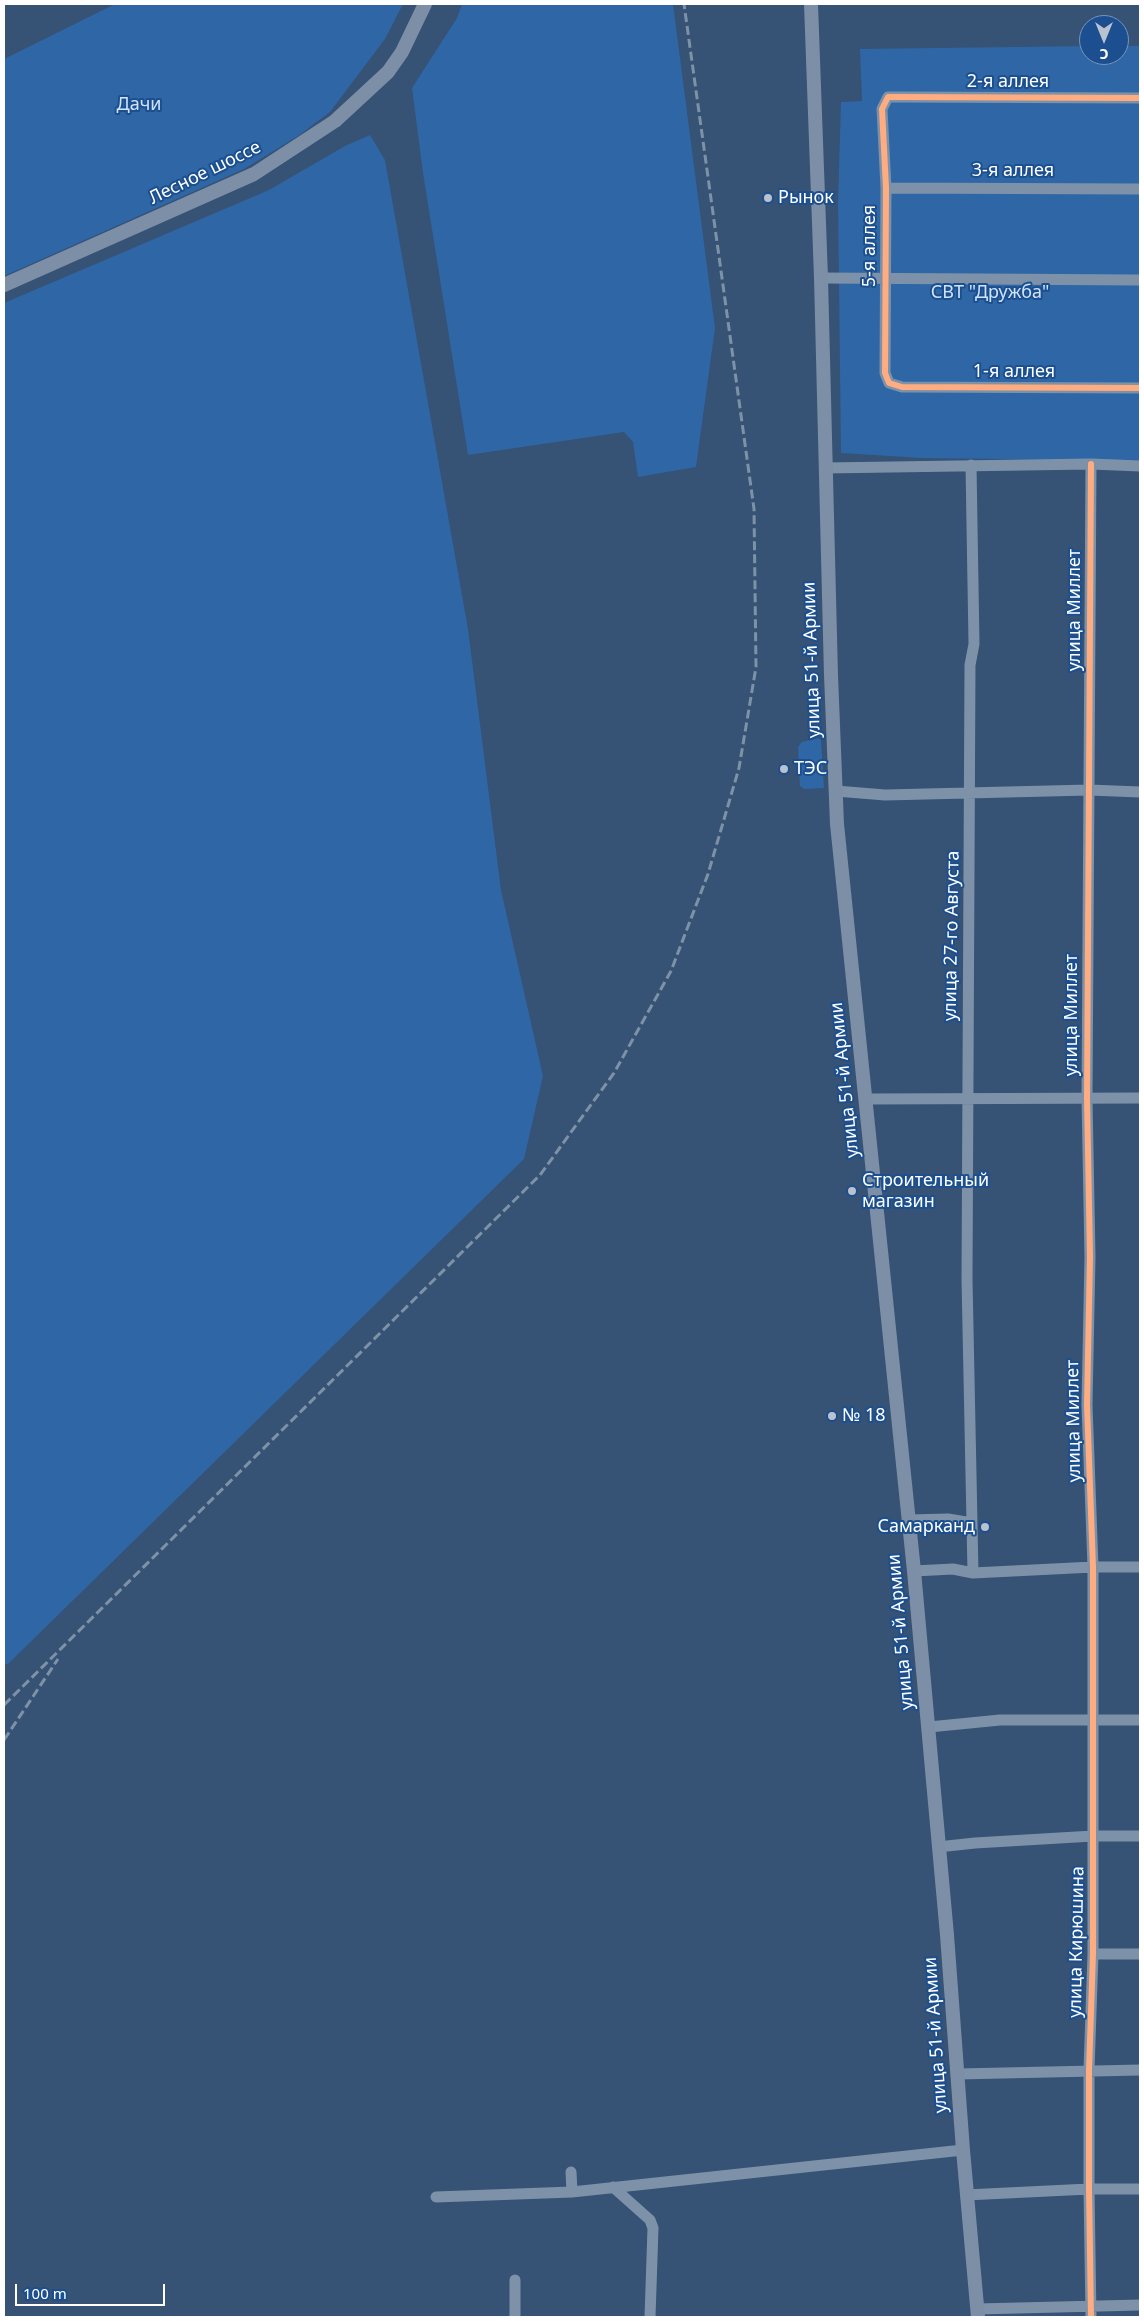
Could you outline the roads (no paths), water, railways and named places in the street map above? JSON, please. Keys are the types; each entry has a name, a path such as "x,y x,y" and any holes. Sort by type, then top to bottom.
{"main road":[{"name":"Лесное шоссе","path":"4,285 254,174 335,121 388,72 402,52 426,4"},
{"name":"улица 51-й Армии","path":"811,4 822,278 836,791 846,918 867,1099 929,1727 958,2074 962,2150 978,2313"}],"street":[{"name":"2-я аллея","path":"882,108 888,97 1140,98"},
{"name":"5-я аллея","path":"882,108 886,188 885,373 889,383"},
{"name":"3-я аллея","path":"886,188 1140,189"},
{"path":"822,278 1140,280"},
{"name":"1-я аллея","path":"889,383 902,387 1140,388"},
{"path":"826,468 1091,464 1140,466"},
{"name":"улица Миллет","path":"1091,464 1087,1098 1090,1257 1087,1405 1093,1567"},
{"name":"улица 27-го Августа","path":"971,465 974,644 970,665 971,792 968,1099 969,1407 973,1573"},
{"path":"836,791 885,795 1089,790 1140,792"},
{"path":"867,1099 1140,1098"},
{"path":"909,1520 948,1518 972,1523"},
{"path":"914,1571 954,1569 973,1573 1093,1567 1140,1567"},
{"name":"улица Кирюшина","path":"1091,2317 1089,2070 1093,1954 1093,1567"},
{"path":"929,1727 1000,1720 1140,1720"},
{"path":"938,1847 1093,1836 1140,1836"},
{"path":"1093,1954 1140,1954"},
{"path":"958,2074 1140,2070"},
{"path":"436,2197 572,2192 962,2150"},
{"path":"571,2172 572,2192"},
{"path":"613,2187 650,2220 653,2228 650,2317"},
{"path":"966,2195 1089,2189 1140,2189"},
{"path":"515,2280 515,2317"},
{"path":"978,2313 1091,2305 1140,2305"}],"railway":[{"path":"4,1705 540,1175 614,1073 671,971 708,874 739,768 756,667 754,509 684,4"},
{"path":"4,1740 58,1659"}],"place":[{"name":"Рынок","path":"768,198"},
{"name":"ТЭС","path":"784,769"},
{"name":"Строительный магазин","path":"852,1191"},
{"name":"№ 18","path":"832,1416"},
{"name":"Самарканд","path":"985,1527"}],"park label":[{"name":"Дачи","path":"139,105"},
{"name":"СВТ \"Дружба\"","path":"990,293"}]}
